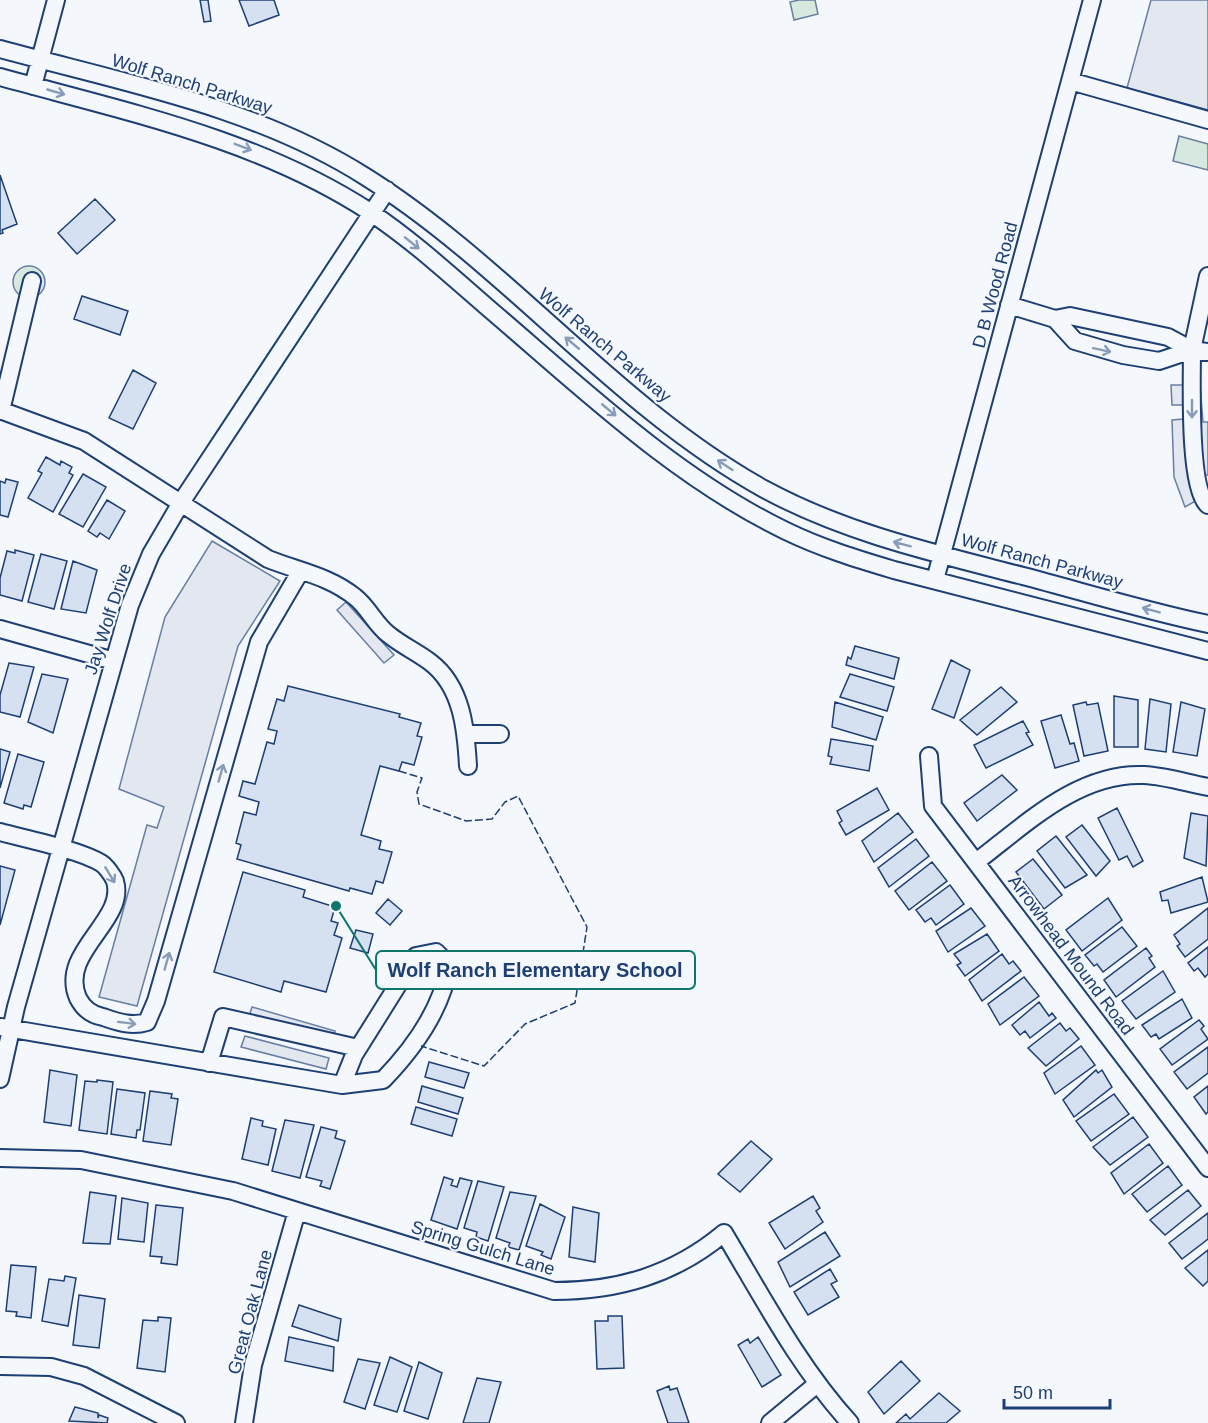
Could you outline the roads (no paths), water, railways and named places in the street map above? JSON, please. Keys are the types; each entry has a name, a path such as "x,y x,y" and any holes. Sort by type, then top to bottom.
{"street":[{"path":"33,86 56,0"},
{"name":"D B Wood Road","path":"935,580 1092,0"},
{"name":"Wolf Ranch Parkway","path":"0,49 245,118 316,149 387,190 445,235 654,412 721,463 767,490 831,520 896,543 1208,624"},
{"path":"0,77 207,134 249,149 319,181 371,213 413,243 646,441 704,483 767,521 858,560 1208,651"},
{"path":"1070,81 1208,120"},
{"name":"Jay Wolf Drive","path":"0,1079 5,1028 139,580 182,501 387,190"},
{"path":"1208,276 1192,419 1198,488 1203,501 1208,505"},
{"path":"32,281 0,411 84,441 182,501 268,559 300,572 322,575 356,597 385,632 430,662 453,689 466,734 468,766"},
{"path":"1009,305 1055,320 1075,341 1123,355 1159,361 1200,351"},
{"path":"1055,320 1071,316 1168,337 1200,351"},
{"path":"0,832 103,863 115,880 116,895 100,930 79,958 74,971 77,995 81,1004 94,1015 124,1024 147,1022 156,1001 259,642 300,572"},
{"path":"0,629 114,661"},
{"path":"466,734 500,734"},
{"name":"Arrowhead Mound Road","path":"929,756 933,806 1208,1168"},
{"path":"976,862 1065,795 1105,780 1144,775 1208,787"},
{"path":"5,1028 342,1085 383,1080 436,1011 446,984 449,964 436,952 416,956 358,1048 342,1085"},
{"path":"209,1063 223,1017 358,1048"},
{"name":"Spring Gulch Lane","path":"0,1158 81,1160 233,1191 554,1291 591,1291 634,1283 662,1272 702,1251 724,1233 817,1384 850,1423"},
{"name":"Great Oak Lane","path":"244,1423 254,1365 297,1211"},
{"path":"0,1366 51,1367 84,1376 176,1423"},
{"path":"770,1423 817,1384"}],"place":[{"name":"Wolf Ranch Elementary School","path":"336,906"}]}
